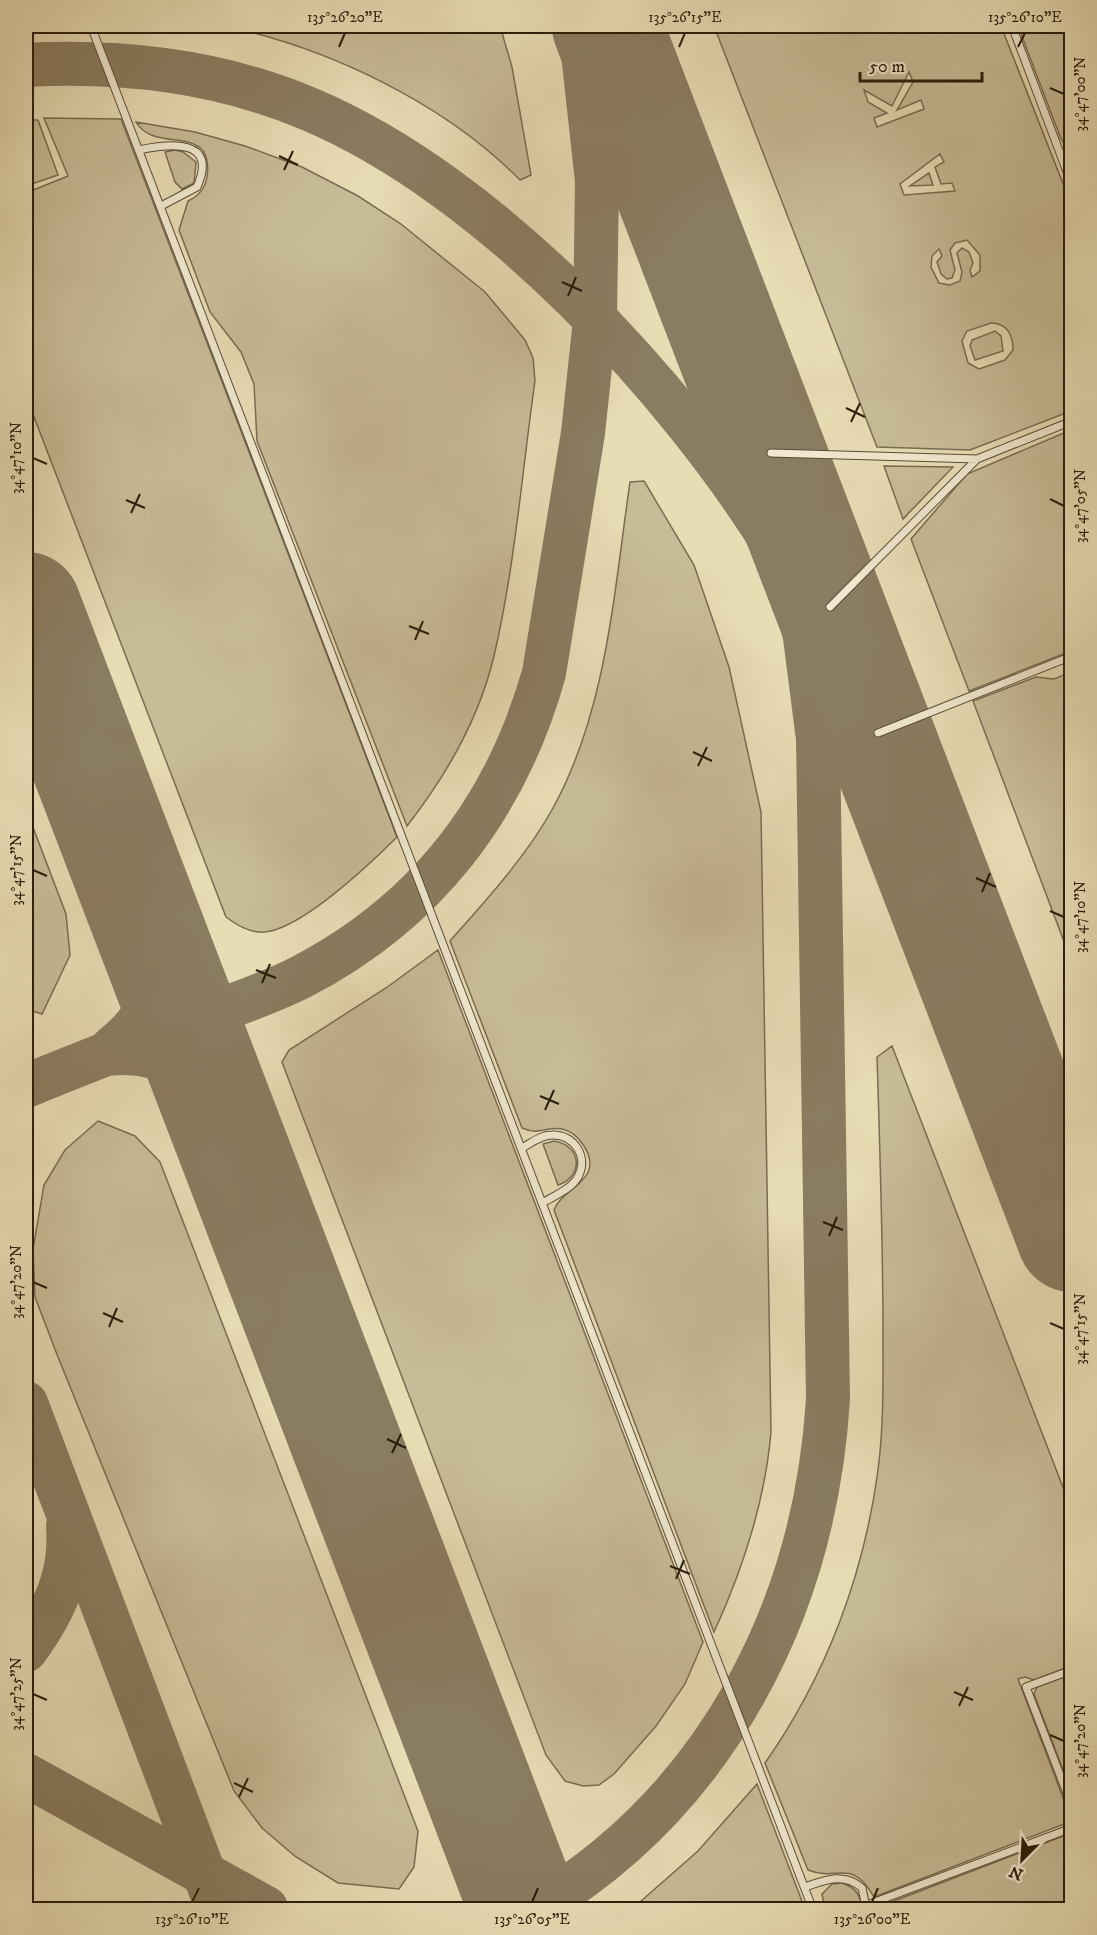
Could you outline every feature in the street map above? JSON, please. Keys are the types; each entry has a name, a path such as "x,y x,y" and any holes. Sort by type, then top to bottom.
{"lane":[{"path":"91,26 544,1202 813,1910"},
{"path":"1012,26 1071,183"},
{"path":"139,150 176,144 186,146 199,157 203,168 197,187 161,206"},
{"path":"830,607 977,459 1071,421"},
{"path":"771,453 977,459"},
{"path":"878,733 1071,656"},
{"path":"522,1148 542,1137 553,1135 575,1143 581,1153 578,1177 568,1188 544,1202"},
{"path":"1071,1670 1026,1687 1071,1806"},
{"path":"805,1887 824,1880 846,1878 862,1888 866,1907 1069,1829 1071,1825"}],"shaded area":[{"path":"224,26 500,26 512,67 531,175 520,180 490,152 456,127 421,103 383,82 304,49"},
{"path":"714,26 838,26 841,33 890,28 890,26 1001,26 1071,204 1071,411 970,450 877,447","holes":["909,72 913,82 897,110 921,100 924,109 877,127 874,118 887,113 868,102 864,90 892,106","940,154 944,162 935,167 941,184 952,183 955,191 904,195 900,184","967,240 980,255 980,271 972,277 970,270 973,263 969,252 962,248 957,253 962,272 960,281 950,285 939,283 931,267 932,256 939,249 942,256 937,262 941,274 947,279 952,278 955,270 950,250 955,243","991,323 1001,325 1012,339 1013,350 1005,360 979,369 968,363 962,341 967,331"]},
{"path":"1018,26 1071,26 1071,154 1061,139"},
{"path":"44,118 121,119 397,837 332,895 312,910 274,930 259,932 250,930 226,917 26,396 26,193 68,176"},
{"path":"26,120 38,120 58,175 26,186"},
{"path":"136,122 195,132 245,146 302,167 358,196 401,224 485,292 525,340 533,358 535,381 518,519 501,622 488,679 460,746 435,787 407,826 257,441 254,384 241,352 210,312 179,230 188,201 205,185 207,160 202,149 193,144 156,137 145,132"},
{"path":"175,150 183,152 196,162 194,183 182,189 175,182 165,152"},
{"path":"929,173 933,185 910,186"},
{"path":"995,331 1001,336 1003,351 975,360 970,346 972,340"},
{"path":"1071,430 1071,651 969,691 911,539 967,474"},
{"path":"884,466 953,467 903,519"},
{"path":"644,481 694,565 729,667 761,812 771,1432 764,1484 751,1534 714,1632 554,1210 558,1202 586,1176 590,1168 589,1158 582,1143 569,1131 556,1128 534,1131 522,1128 450,941 531,844 553,808 571,770 586,731 606,649 630,482"},
{"path":"1071,672 1071,960 973,701 1036,677 1054,679"},
{"path":"26,809 66,914 70,955 42,1014 26,1009"},
{"path":"438,950 703,1642 685,1684 656,1726 614,1774 599,1785 583,1786 565,1781 546,1755 282,1062 289,1050 386,988"},
{"path":"892,1046 1071,1508 1071,1666 1034,1680 1025,1677 1018,1679 1070,1816 1067,1823 874,1897 866,1885 851,1874 828,1874 808,1870 765,1763 787,1730 824,1660 852,1586 872,1509 880,1453 883,1384 882,1230 877,1057"},
{"path":"98,1121 135,1136 160,1162 418,1831 414,1867 399,1889 338,1883 296,1857 262,1828 234,1791 58,1357 35,1297 33,1249 44,1185 65,1150"},
{"path":"554,1141 570,1148 576,1162 576,1169 572,1175 558,1185 543,1144"},
{"path":"1071,1674 1071,1791 1034,1694 1037,1687"},
{"path":"757,1784 805,1909 632,1909 698,1851"},
{"path":"1071,1833 1071,1909 873,1909"},
{"path":"842,1883 856,1892 861,1909 825,1909 822,1894 832,1884"}],"taxiway":[{"path":"26,1086 277,988 346,951 386,921 423,888 455,851 483,811 508,768 528,722 544,673 583,433 595,320 597,181 580,26"},
{"path":"26,65 98,64 205,77 240,85 309,109 377,143 444,187 510,239 574,297 633,360 688,424 737,489 779,553"},
{"path":"533,1910 598,1865 655,1814 704,1756 745,1692 777,1624 802,1552 819,1477 828,1399 818,739 798,583 777,496 739,371"},
{"path":"813,611 898,784"},
{"path":"112,1048 137,1023 151,997 155,967 150,932"},
{"path":"108,1054 147,1055 164,1060 178,1068 203,1092 223,1124"},
{"path":"26,1403 218,1910"},
{"path":"26,1650 53,1607 59,1592 67,1561 68,1526"},
{"path":"26,1775 266,1908"},
{"path":"479,1791 500,1873 502,1910"}],"runway":[{"path":"607,26 1072,1237"},
{"path":"26,607 525,1910"}]}
